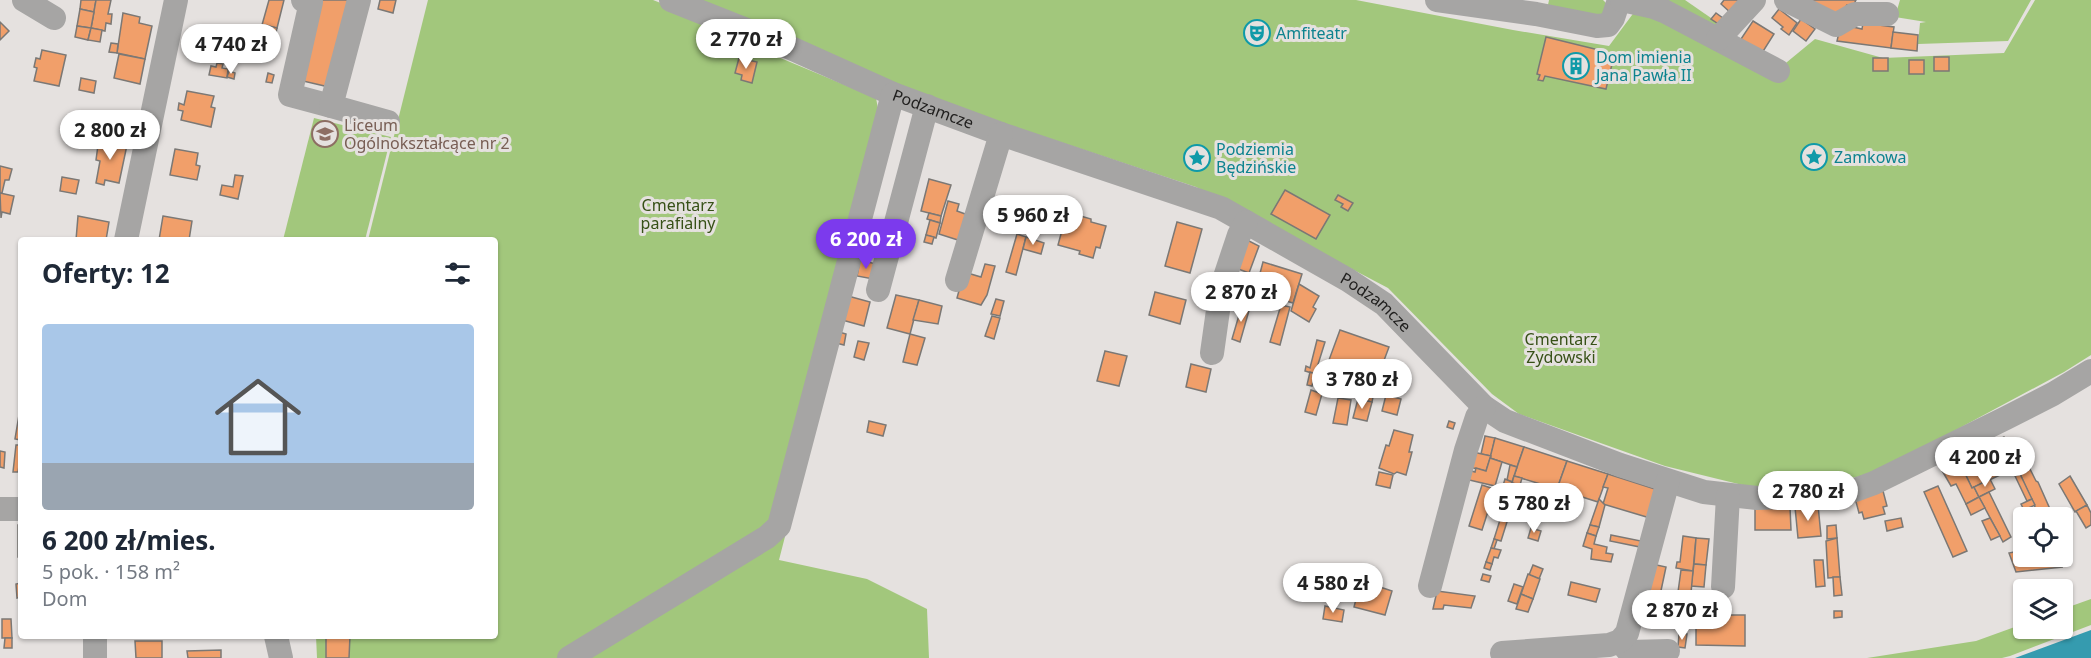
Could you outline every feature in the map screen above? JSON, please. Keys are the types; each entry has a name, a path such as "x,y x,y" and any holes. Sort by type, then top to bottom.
{"street":[{"path":"24,0 54,18"},
{"path":"127,237 176,0"},
{"path":"303,0 311,2 290,95 388,122"},
{"path":"331,106 359,0"},
{"name":"Podzamcze","path":"671,0 784,45 892,94 1001,134 1221,208 1348,280 1384,304 1485,407 1505,421 1620,465 1704,492 1767,498 1827,495 1855,490 1874,483 2034,404 2091,371"},
{"path":"1437,0 1538,7 1597,26 1608,25 1621,0 1654,7 1778,71"},
{"path":"1718,39 1754,0"},
{"path":"1786,0 1836,25 1855,14 1887,14"},
{"path":"569,658 767,537 779,526 892,94"},
{"path":"878,290 927,106"},
{"path":"957,280 1001,134"},
{"path":"1212,354 1221,289 1239,235 1246,222"},
{"path":"1430,586 1466,450 1477,417 1485,407"},
{"path":"1503,653 1609,645 1620,641 1628,633 1668,481"},
{"path":"1723,587 1728,496"},
{"path":"0,508 18,509"},
{"path":"95,639 95,658"},
{"path":"277,639 281,658"},
{"path":"1620,641 1629,652 1668,651"}],"green space":[{"name":"Cmentarz parafialny","path":"428,0 653,0 737,33 735,39 876,98 879,114 892,119 779,560 867,579 927,609 929,658 317,658 316,639 498,639 498,237 369,237"},
{"name":"Cmentarz Żydowski","path":"690,0 1356,0 1609,46 1635,11 1781,67 1815,39 1883,58 2004,53 2035,0 2091,0 2091,355 2064,372 1874,474 1771,492 1665,466 1519,414 1492,394 1388,288 1196,187 942,103"},
{"path":"1549,0 1603,0 1608,5 1606,19 1548,5"},
{"path":"1664,0 1685,0 1724,27 1717,32"},
{"path":"1900,0 2031,0 2008,41 1918,44 1920,23 1926,22 1895,17"},
{"path":"314,118 391,137 366,237 284,237"},
{"path":"2091,599 2091,625 2073,632 2073,605"},
{"path":"2013,628 2013,639 2054,639 2002,658 1867,658 1976,641"}],"water":[{"path":"2091,630 2091,658 2015,658 2067,639 2073,639 2073,637"}],"building":[{"path":"81,0 96,0 94,12 80,9"},
{"path":"96,0 111,0 108,14 112,14 111,24 106,23 105,31 91,28"},
{"path":"269,0 284,0 277,28 262,25"},
{"path":"322,0 350,0 329,87 303,81"},
{"path":"380,0 396,0 393,13 378,9"},
{"path":"1724,0 1746,0 1732,14 1721,4"},
{"path":"1810,0 1856,0 1852,8 1847,5 1839,17"},
{"path":"80,9 94,12 91,28 77,26"},
{"path":"1779,9 1797,23 1789,35 1772,18"},
{"path":"123,13 140,17 139,23 152,26 145,59 117,53"},
{"path":"1716,13 1727,21 1723,27 1711,19"},
{"path":"1801,19 1815,29 1806,41 1793,31"},
{"path":"1753,21 1774,34 1762,53 1741,39"},
{"path":"0,22 9,31 0,40"},
{"path":"1863,23 1894,27 1891,48 1837,41 1840,28 1844,25 1862,29"},
{"path":"265,25 277,28 272,52 259,50"},
{"path":"77,26 91,28 88,40 75,37"},
{"path":"193,27 218,33 212,60 187,54"},
{"path":"91,28 102,30 100,42 88,40"},
{"path":"1893,32 1918,35 1917,51 1891,48"},
{"name":"Dom imienia Jana Pawła II","path":"1546,37 1607,52 1606,54 1614,56 1606,89 1545,76 1543,81 1538,80 1540,75 1537,74"},
{"path":"111,43 118,44 117,53 109,52"},
{"path":"42,50 66,55 59,86 34,81 37,68 34,67 36,58 40,59"},
{"path":"119,54 145,59 140,84 114,78"},
{"path":"1934,57 1949,57 1949,71 1934,71"},
{"path":"739,58 757,62 752,83 741,80 742,75 735,73"},
{"path":"1873,58 1888,58 1888,71 1873,71"},
{"path":"1909,60 1924,60 1924,74 1909,74"},
{"path":"217,63 223,64 222,68 228,69 227,78 209,75 211,66 216,67"},
{"path":"229,71 235,73 234,79 227,77"},
{"path":"268,73 274,75 272,83 266,82"},
{"path":"81,78 96,81 94,93 79,90"},
{"path":"187,91 214,96 211,107 215,108 211,127 181,120 183,111 178,110 179,103 184,105"},
{"path":"102,115 132,121 127,145 100,138"},
{"path":"99,138 127,145 119,183 105,180 104,185 96,183 100,161 96,160"},
{"path":"175,149 198,153 196,165 200,166 197,180 170,175"},
{"path":"0,166 12,169 9,180 5,180 2,193 0,193"},
{"path":"235,175 243,176 238,199 220,195 222,185 233,187"},
{"path":"62,177 79,180 76,194 60,191"},
{"path":"929,179 951,185 941,216 921,211"},
{"path":"1285,190 1330,215 1316,239 1271,214"},
{"path":"0,193 14,196 10,214 2,212 1,218"},
{"path":"1338,195 1353,203 1348,211 1341,207 1343,204 1335,200"},
{"path":"948,201 959,204 957,211 968,215 961,241 939,234"},
{"path":"1067,212 1106,226 1100,248 1096,247 1093,258 1079,254 1080,251 1058,245"},
{"path":"929,213 941,216 940,223 927,219"},
{"path":"78,216 109,222 106,237 76,237"},
{"path":"163,216 192,221 189,237 160,237"},
{"path":"930,220 940,223 936,238 926,235"},
{"path":"1177,222 1202,229 1190,273 1165,266"},
{"path":"1017,234 1026,237 1016,275 1006,272"},
{"path":"926,235 934,237 932,244 924,242"},
{"path":"1026,237 1044,243 1041,254 1023,249"},
{"path":"1245,239 1259,246 1249,273 1233,267"},
{"path":"860,260 876,264 873,279 857,276"},
{"path":"1263,262 1302,274 1293,303 1255,292"},
{"path":"985,264 995,266 987,295 981,305 957,298 964,272 981,277"},
{"path":"1299,284 1319,296 1313,307 1316,309 1309,322 1291,311"},
{"path":"1236,285 1246,287 1241,310 1231,307"},
{"path":"1155,292 1186,300 1180,324 1149,315"},
{"path":"896,295 919,300 910,334 887,328"},
{"path":"848,296 870,302 864,326 842,320"},
{"path":"996,299 1004,301 1000,316 991,314"},
{"path":"919,300 942,306 938,324 913,320"},
{"path":"1242,305 1250,307 1240,342 1232,339"},
{"path":"1281,305 1290,307 1280,345 1270,342"},
{"path":"992,316 1000,318 994,339 985,336"},
{"path":"1340,330 1389,347 1376,382 1329,360"},
{"path":"839,332 846,334 844,345 836,343"},
{"path":"910,334 925,338 917,365 903,362"},
{"path":"1317,340 1325,342 1315,374 1305,371 1306,366 1310,368"},
{"path":"858,341 869,343 864,360 854,357"},
{"path":"1105,351 1127,356 1119,386 1097,381"},
{"path":"1191,364 1211,369 1206,392 1186,387"},
{"path":"1310,372 1315,374 1312,386 1307,385"},
{"path":"1376,382 1372,402 1358,399 1361,384"},
{"path":"1311,390 1322,394 1316,415 1305,412"},
{"path":"1386,395 1401,399 1397,415 1382,411"},
{"path":"1338,398 1351,400 1347,425 1333,423"},
{"path":"1358,399 1372,402 1367,421 1353,418"},
{"path":"18,421 18,440 15,439"},
{"path":"869,421 886,425 883,436 867,432"},
{"path":"1449,421 1455,423 1453,429 1447,427"},
{"path":"1394,430 1413,435 1409,452 1412,452 1406,475 1397,472 1394,474 1379,468 1386,445 1389,446"},
{"path":"1485,436 1495,438 1491,456 1481,454"},
{"path":"2004,437 2019,466 2017,467 2020,474 2016,475 2013,469 1972,488 1958,459"},
{"path":"1495,438 1524,447 1517,467 1490,458"},
{"path":"16,445 18,445 18,472 13,472"},
{"path":"1524,447 1567,461 1557,489 1514,476"},
{"path":"0,451 5,452 4,468 0,467"},
{"path":"1473,452 1491,456 1486,471 1469,467"},
{"path":"2023,452 2030,469 2020,474 2014,456"},
{"path":"1490,458 1502,462 1495,486 1465,479 1468,470 1475,472 1476,468 1486,471"},
{"path":"1958,459 1979,497 1966,504 1956,484 1951,486 1940,467"},
{"path":"1567,461 1608,474 1598,502 1557,489"},
{"path":"1510,465 1517,467 1512,482 1507,480"},
{"path":"2030,469 2049,507 2035,507 2020,474"},
{"path":"1379,472 1393,475 1390,488 1376,485"},
{"path":"1608,474 1658,490 1650,518 1603,504 1608,488 1603,487"},
{"path":"2020,474 2032,499 2027,501 2015,476"},
{"path":"1514,476 1522,478 1520,485 1512,483"},
{"path":"2070,476 2087,505 2075,512 2059,484"},
{"path":"1505,479 1512,482 1505,504 1498,502"},
{"path":"1990,479 1995,489 1979,497 1974,487"},
{"path":"1512,483 1521,486 1519,491 1524,493 1521,502 1517,500 1514,507 1505,504"},
{"path":"1482,485 1500,491 1496,504 1491,502 1482,530 1469,526"},
{"path":"1938,486 1967,551 1953,557 1924,492"},
{"path":"1883,491 1887,506 1883,507 1885,514 1864,519 1862,512 1859,513 1855,498"},
{"path":"1989,492 2011,537 2003,542 1979,497"},
{"path":"1979,497 1985,508 1971,515 1966,504"},
{"path":"1599,499 1605,505 1599,527 1590,525"},
{"path":"2032,499 2035,505 2022,507 2021,504"},
{"path":"1505,504 1512,506 1501,541 1494,539"},
{"path":"1818,505 1821,536 1798,538 1795,507"},
{"path":"2087,505 2091,513 2091,525 2086,528 2076,511"},
{"path":"1755,507 1790,507 1791,530 1755,530"},
{"path":"1901,518 1903,527 1887,531 1885,521"},
{"path":"1990,518 2000,536 1991,540 1982,521"},
{"path":"1590,525 1599,527 1596,536 1587,533"},
{"path":"1836,525 1837,538 1827,539 1827,526"},
{"path":"1531,528 1541,531 1538,541 1528,538"},
{"path":"1587,533 1596,536 1594,544 1607,547 1606,553 1613,554 1611,562 1591,559 1592,549 1583,546"},
{"path":"1611,535 1641,541 1640,547 1610,541"},
{"path":"1683,536 1696,538 1693,571 1676,568 1677,562 1680,562"},
{"path":"1696,538 1709,539 1706,565 1694,564"},
{"path":"1837,538 1840,577 1828,578 1826,541"},
{"path":"1494,539 1497,540 1494,549 1491,548"},
{"path":"1491,548 1501,550 1498,558 1494,557 1492,564 1486,562"},
{"path":"2013,552 2013,564 2009,553"},
{"path":"1814,560 1823,560 1825,586 1816,587"},
{"path":"1486,562 1492,564 1490,570 1484,568"},
{"path":"1652,564 1666,567 1659,600 1645,597"},
{"path":"1694,564 1706,565 1704,587 1691,586"},
{"path":"1533,565 1543,569 1539,579 1529,575"},
{"path":"2014,567 2062,567 2016,572"},
{"path":"1681,570 1693,571 1691,593 1678,592"},
{"path":"1483,574 1491,576 1489,582 1481,580"},
{"path":"1528,574 1540,579 1533,599 1521,594"},
{"path":"1833,577 1840,577 1842,595 1834,596"},
{"path":"1571,582 1600,589 1596,602 1568,595"},
{"path":"1360,584 1370,587 1371,584 1392,591 1385,615 1354,607"},
{"path":"1514,584 1523,587 1517,604 1508,601"},
{"path":"1437,591 1475,596 1471,608 1444,605 1443,609 1433,609"},
{"path":"1521,594 1533,599 1528,612 1516,609"},
{"path":"1645,597 1659,600 1657,609 1643,606"},
{"path":"1325,606 1344,610 1342,622 1323,619"},
{"path":"1834,611 1842,611 1842,617 1834,618"},
{"path":"1696,615 1745,615 1745,646 1696,645"},
{"path":"2,619 11,619 12,638 2,638"},
{"path":"1679,634 1687,634 1685,648 1678,647"},
{"path":"5,638 12,638 12,648 4,648"},
{"path":"326,639 350,639 349,658 326,658"},
{"path":"135,641 162,641 162,658 136,658"},
{"path":"221,650 221,658 188,658 187,651"}],"place":[{"name":"Amfiteatr","path":"1257,33"},
{"name":"Dom imienia Jana Pawła II","path":"1576,66"},
{"name":"Liceum Ogólnokształcące nr 2","path":"325,134"},
{"name":"Zamkowa","path":"1814,157"},
{"name":"Podziemia Będzińskie","path":"1197,158"}]}
